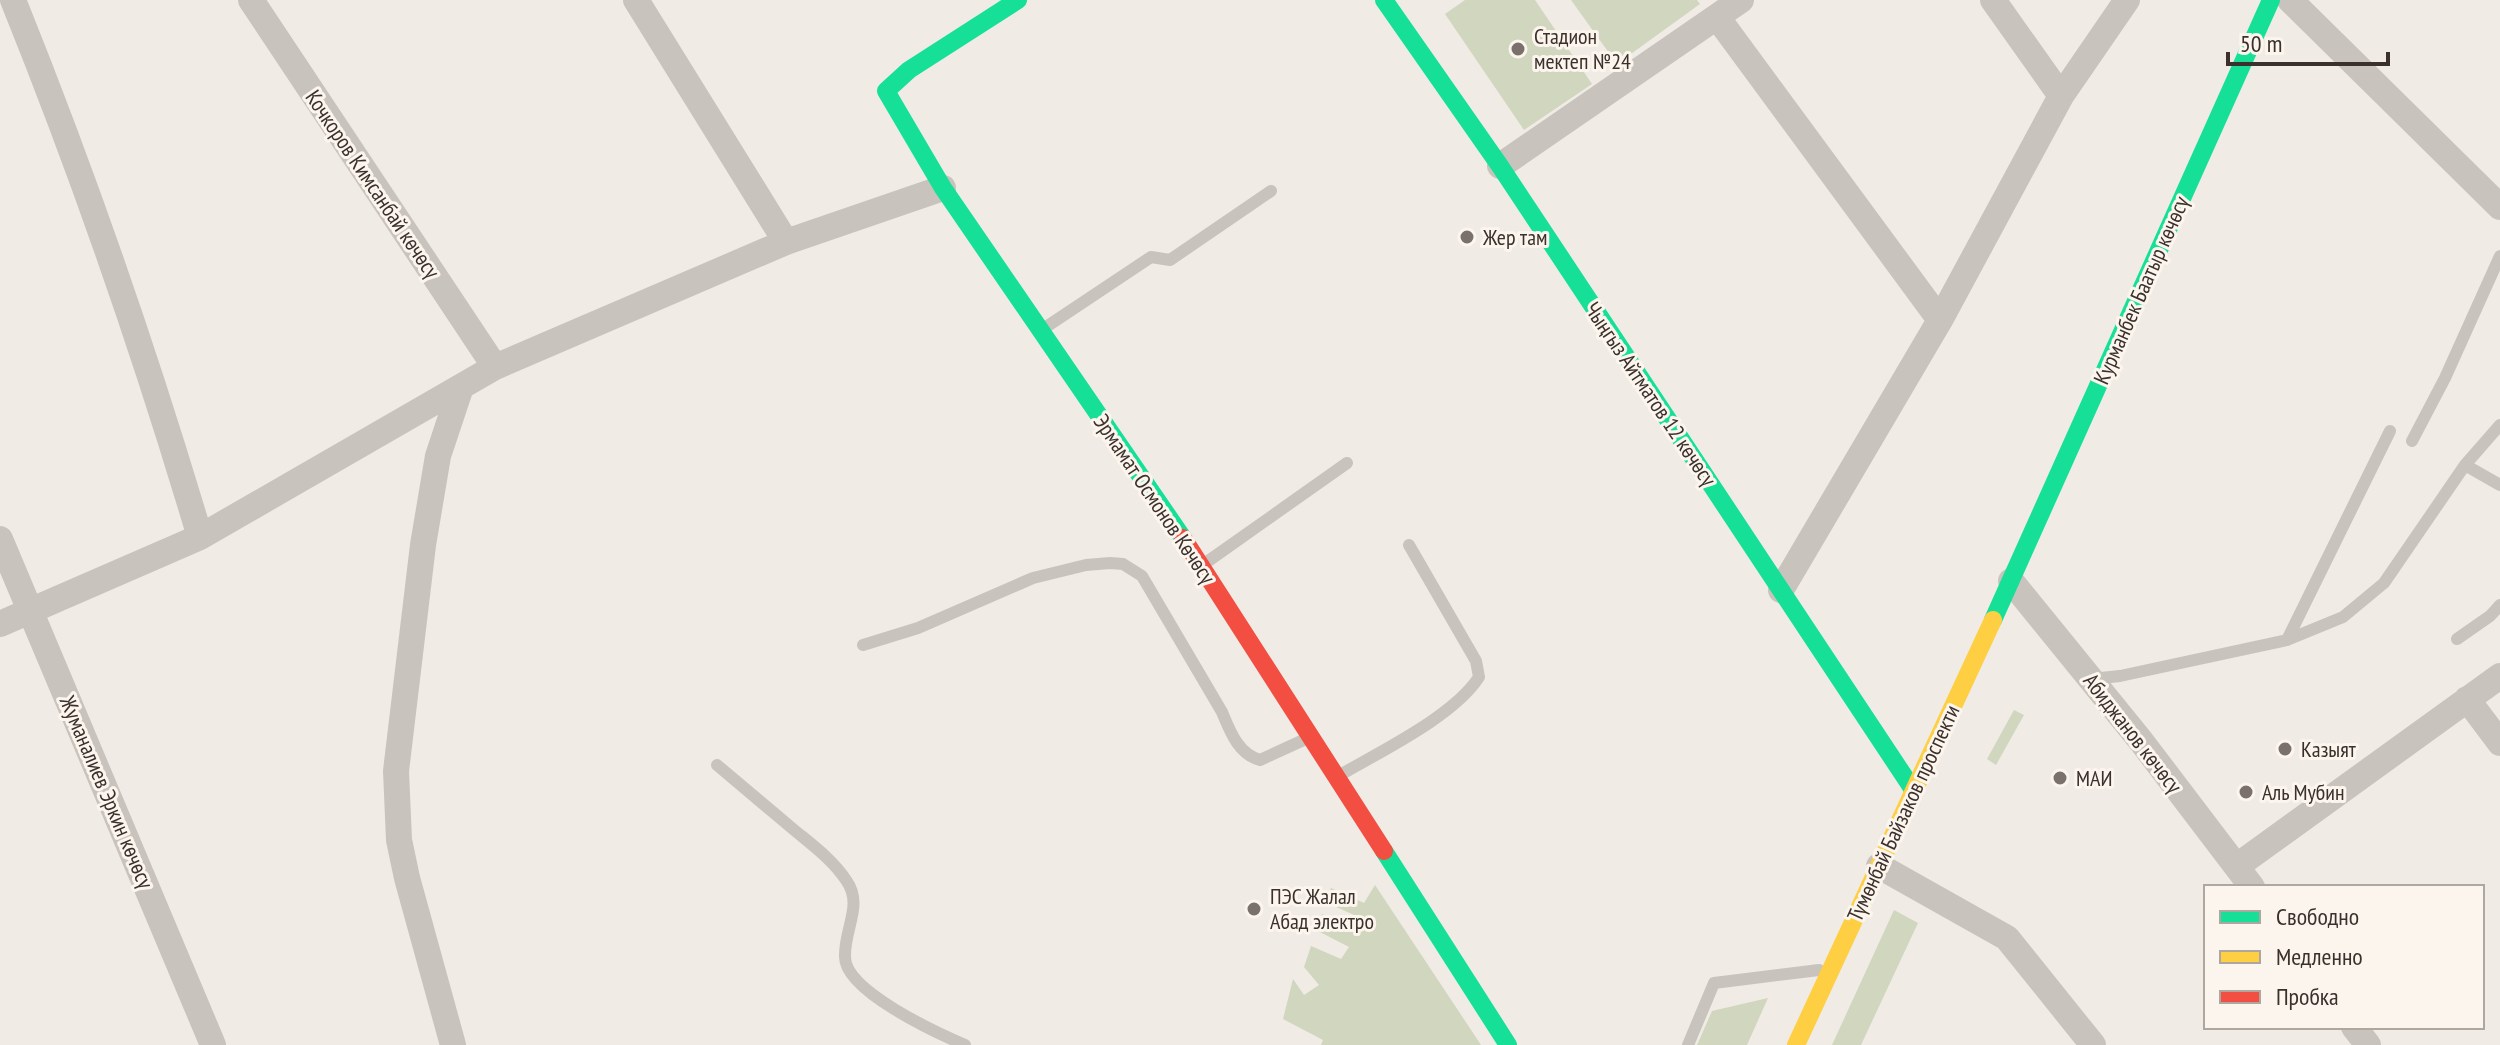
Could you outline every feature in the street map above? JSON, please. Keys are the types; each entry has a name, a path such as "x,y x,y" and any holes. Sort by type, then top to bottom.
{"main road":[{"name":"Чыңгыз Айтматов 12 көчөсү","path":"1384,0 1500,166 1914,791"},
{"name":"Курманбек Баатыр көчөсү","path":"2011,581 2271,0"},
{"name":"Эрмамат Осмонов Көчөсү","path":"1002,5 909,70 886,91 943,188 1201,566 1508,1045"},
{"name":"Түмөнбай Байзаков проспекти","path":"1796,1045 2011,581"}],"street":[{"path":"13,0 154,383 200,537"},
{"name":"Кочкоров Кимсанбай көчөсү","path":"251,0 495,367"},
{"path":"636,0 786,242"},
{"path":"1500,166 1740,0"},
{"path":"1993,0 2061,96"},
{"path":"1781,590 1940,320 2061,96 2127,0"},
{"path":"2290,0 2500,207"},
{"path":"1717,17 1940,320"},
{"path":"0,624 200,537 495,367 786,242 943,188"},
{"path":"453,1045 404,865 399,840 396,771 423,545 438,456 461,387"},
{"name":"Жуманалиев Эркин көчөсү","path":"0,539 213,1045"},
{"name":"Абиджанов көчөсү","path":"2011,581 2245,877"},
{"path":"2245,877 2500,676"},
{"path":"2467,699 2500,743"},
{"path":"1879,866 2007,938 2093,1045"},
{"path":"2356,1029 2368,1045"}],"lane":[{"path":"1041,330 1151,257 1170,260 1271,191"},
{"path":"2412,441 2445,378 2500,256"},
{"path":"2091,679 2120,676 2287,640 2343,617 2384,583 2465,465 2500,425"},
{"path":"2287,640 2390,431"},
{"path":"1201,566 1347,463"},
{"path":"2465,465 2500,485"},
{"path":"1337,777 1438,716 1471,688 1479,677 1476,661 1409,545"},
{"path":"863,645 918,628 1033,578 1086,565 1123,564 1142,576 1249,757 1260,760 1311,737"},
{"path":"2457,639 2490,616 2500,605"},
{"path":"717,765 824,855 847,880 855,902 844,960 849,970 880,1000 919,1025 965,1045"},
{"path":"1688,1045 1714,983 1832,968"}],"green space":[{"name":"Стадион мектеп №24","path":"1465,0 1535,0 1592,84 1524,130 1445,14"},
{"path":"1571,0 1697,0 1700,4 1617,64"},
{"path":"2014,710 2024,715 1996,765 1987,759"},
{"path":"1375,885 1481,1045 1321,1045 1323,1040 1283,1019 1293,979 1304,995 1319,985 1304,967 1311,946 1341,959 1349,947 1316,930 1322,914 1358,930 1363,919 1325,902 1331,888 1364,903"},
{"path":"1894,910 1918,923 1861,1045 1832,1045"},
{"path":"1768,998 1747,1045 1697,1045 1712,1011"}],"traffic: fast":[{"path":"1018,0 909,70 886,91 943,188 1183,538"},
{"path":"1384,0 1500,166 1914,791"},
{"path":"1993,620 2271,0"},
{"path":"1384,851 1508,1045"}],"traffic: slow":[{"path":"1796,1045 1993,620"}],"traffic: jam":[{"path":"1183,538 1384,851"}],"place":[{"name":"Стадион мектеп №24","path":"1518,49"},
{"name":"Жер там","path":"1467,237"},
{"name":"Казыят","path":"2285,749"},
{"name":"МАИ","path":"2060,778"},
{"name":"Аль Мубин","path":"2246,792"},
{"name":"ПЭС Жалал Абад электро","path":"1254,909"}]}
